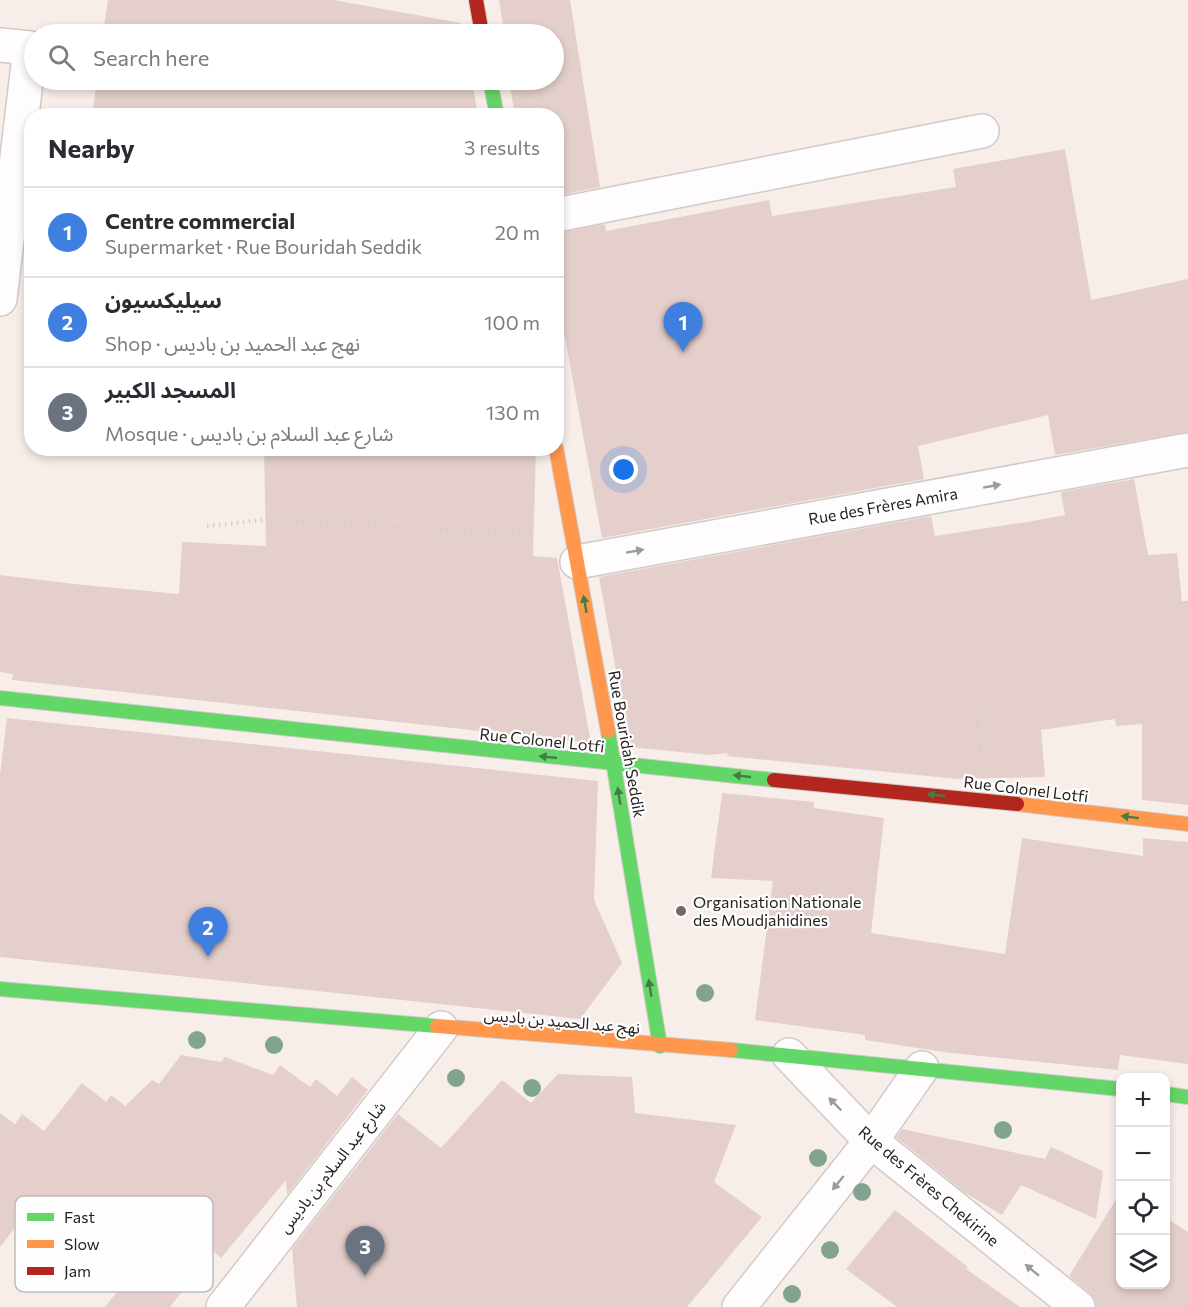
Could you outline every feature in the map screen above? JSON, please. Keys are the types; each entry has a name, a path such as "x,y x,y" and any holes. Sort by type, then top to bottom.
{"main road":[{"path":"476,0 480,24"},
{"path":"492,90 495,108"},
{"name":"Rue Bouridah Seddik","path":"558,456 614,764 660,1046"},
{"name":"Rue Colonel Lotfi","path":"0,698 614,764 983,800 1188,824"},
{"name":"نهج عبد الحميد بن باديس","path":"0,989 441,1028 789,1055 845,1063 922,1068 1116,1089"},
{"path":"1170,1095 1188,1097"}],"street":[{"path":"0,45 24,47"},
{"path":"0,298 25,90"},
{"path":"564,213 982,131"},
{"name":"Rue des Frères Amira","path":"575,549 1188,450"},
{"name":"شارع عبد السلام بن باديس","path":"223,1307 441,1028"},
{"name":"Rue des Frères Chekirine","path":"789,1055 871,1141 1078,1307"},
{"path":"739,1307 871,1141 922,1068"}],"path":[{"path":"207,526 265,520 575,549"},
{"path":"977,703 983,800"}],"building":[{"path":"108,0 333,0 461,24 104,24"},
{"path":"499,0 570,0 600,187 564,194 564,108 514,108 511,90 564,90 564,24 503,24"},
{"path":"96,90 474,90 477,108 93,108"},
{"path":"1065,149 1091,300 1188,279 1188,432 1055,455 1048,415 918,446 924,479 602,538 564,332 564,232 605,224 606,231 769,200 772,216 956,187 953,169"},
{"path":"264,456 536,456 533,556 557,558 591,743 12,680 13,674 0,672 0,575 179,594 182,542 266,546"},
{"path":"1134,479 1148,555 1177,553 1182,601 1188,601 1188,805 1142,800 1142,724 1116,726 1115,719 1041,730 1045,777 958,779 727,756 728,753 710,755 630,747 599,577 931,516 935,536 1027,522 1065,515 1061,492"},
{"path":"7,718 598,781 594,900 622,963 580,1019 0,957 0,774"},
{"path":"722,793 814,802 814,808 884,818 871,933 1005,954 1022,838 1143,856 1143,838 1188,842 1188,1064 1120,1055 1118,1070 951,1053 865,1040 865,1035 755,1020 773,881 711,878"},
{"path":"181,1055 221,1062 225,1057 273,1075 280,1065 310,1087 316,1079 337,1096 352,1077 368,1090 287,1195 286,1180 221,1258 213,1251 213,1196 15,1196 15,1228 0,1247 0,1113 15,1124 22,1114 44,1131 82,1083 106,1102 111,1095 125,1106 152,1080 159,1084"},
{"path":"558,1074 632,1077 635,1113 736,1125 714,1182 762,1217 687,1307 297,1307 292,1249 398,1114 441,1148 502,1080 531,1103"},
{"path":"902,1129 1045,1159 1051,1147 1103,1171 1096,1219 1021,1185 1002,1215 964,1192 896,1137"},
{"path":"1116,1200 1116,1289 1170,1289 1170,1221 1188,1232 1188,1307 1096,1307 1095,1300 1090,1293 1069,1276"},
{"path":"895,1210 968,1267 966,1269 1020,1307 897,1307 846,1269"},
{"path":"117,1292 182,1292 170,1307 105,1307"}],"traffic: fast":[{"path":"492,90 495,108"},
{"path":"0,698 774,780"},
{"path":"608,731 660,1046"},
{"path":"0,989 437,1026"},
{"path":"731,1050 1116,1089"},
{"path":"1170,1095 1188,1097"}],"traffic: slow":[{"path":"557,456 608,731"},
{"path":"1017,804 1188,824"},
{"path":"437,1026 731,1050"}],"traffic: jam":[{"path":"476,0 480,24"},
{"path":"774,780 1017,804"}],"place":[{"name":"Centre commercial","path":"683,352"},
{"name":"Organisation Nationale des Moudjahidines","path":"681,911"},
{"name":"سيليكسيون","path":"208,957"},
{"name":"المسجد الكبير","path":"365,1276"}]}
